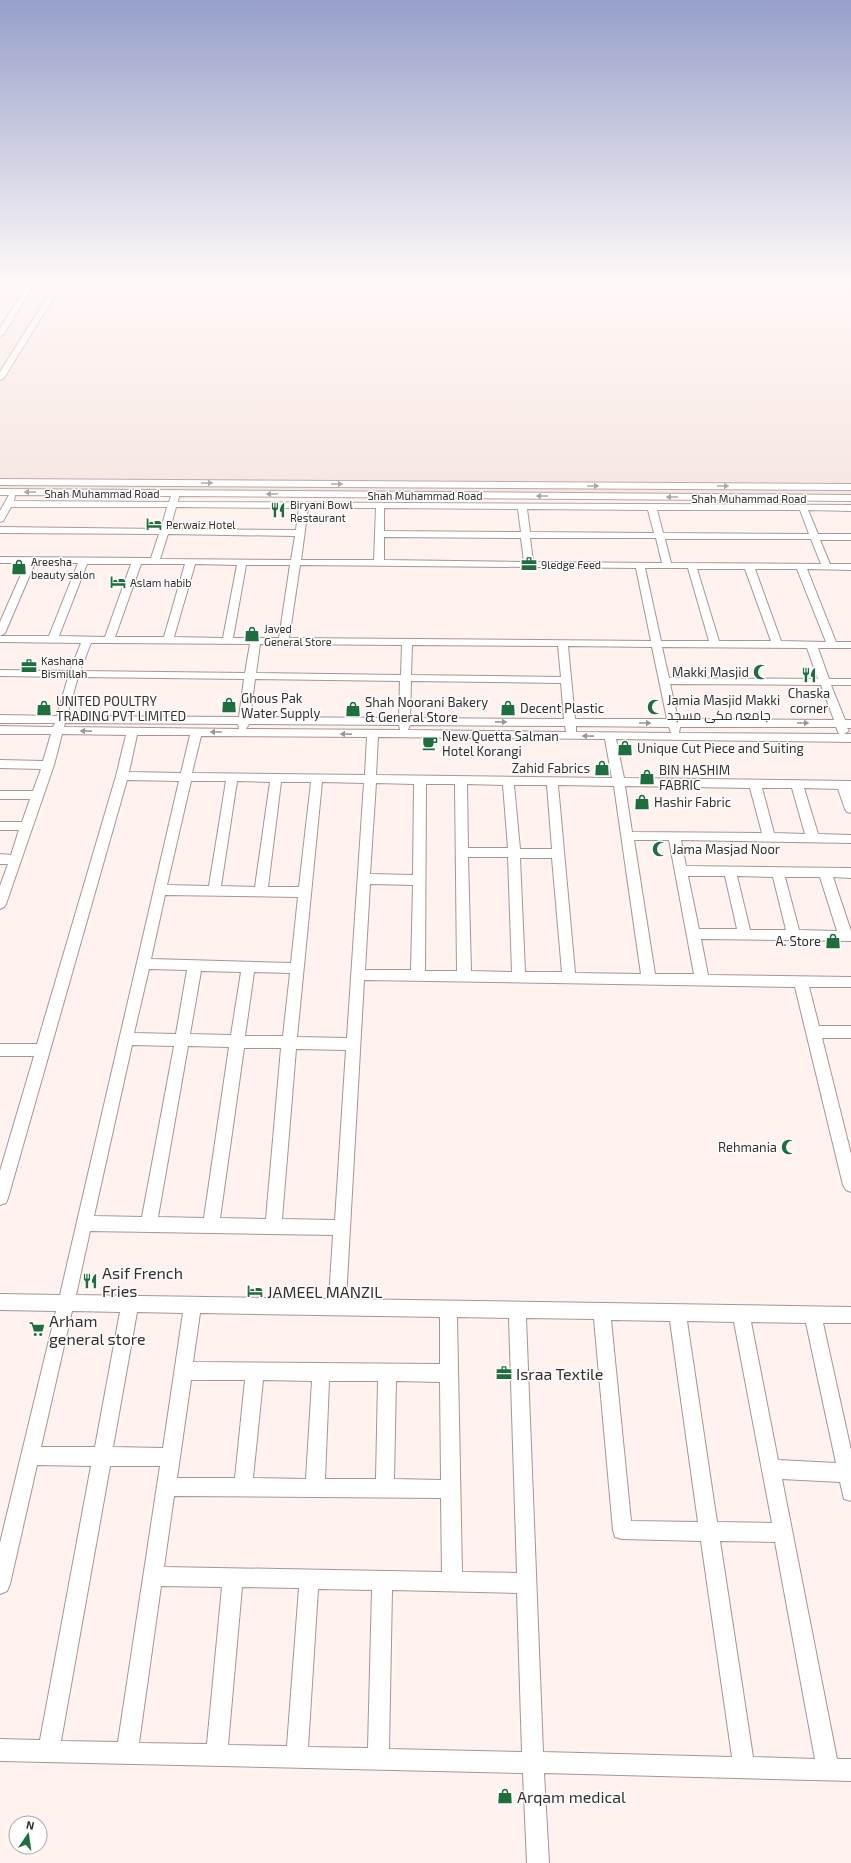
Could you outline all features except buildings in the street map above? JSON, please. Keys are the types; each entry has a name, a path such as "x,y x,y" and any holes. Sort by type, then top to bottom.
{"street":[{"path":"0,378 6,368"},
{"name":"Shah Muhammad Road","path":"0,482 851,487"},
{"path":"155,561 179,483"},
{"path":"506,485 508,496"},
{"name":"Shah Muhammad Road","path":"0,492 851,498"},
{"path":"0,519 14,492"},
{"path":"8,504 851,508"},
{"path":"284,641 304,505"},
{"path":"379,563 380,506"},
{"path":"522,506 529,564"},
{"path":"652,507 667,565"},
{"path":"804,508 827,567"},
{"path":"0,530 300,532"},
{"path":"380,534 851,537"},
{"path":"0,560 851,567"},
{"path":"0,633 32,560"},
{"path":"53,639 84,560"},
{"path":"109,640 137,561"},
{"path":"168,640 191,561"},
{"path":"228,640 242,561"},
{"path":"640,565 676,737"},
{"path":"692,566 715,644"},
{"path":"749,566 777,644"},
{"path":"801,567 832,645"},
{"path":"0,639 851,645"},
{"path":"0,904 2,891 16,860 26,826 48,765 74,674 87,639"},
{"path":"242,733 255,640"},
{"path":"404,734 407,642"},
{"path":"563,643 571,736"},
{"path":"0,730 848,738 845,723 824,682 811,644"},
{"path":"0,673 566,680"},
{"path":"664,681 851,682"},
{"path":"0,718 570,723 845,723"},
{"path":"0,1195 122,776 132,732"},
{"path":"0,1584 144,964 196,732"},
{"path":"337,1307 373,734"},
{"path":"610,736 619,783 649,979"},
{"path":"0,764 48,765"},
{"path":"122,776 847,785 851,809"},
{"path":"214,891 232,777"},
{"path":"261,891 276,778"},
{"path":"273,1226 289,1042 317,778"},
{"path":"418,976 420,780"},
{"path":"461,780 464,977"},
{"path":"508,781 514,852 519,978"},
{"path":"552,782 569,978"},
{"path":"755,784 769,838"},
{"path":"797,784 813,838"},
{"path":"0,795 37,795"},
{"path":"0,826 26,826"},
{"path":"627,836 851,839"},
{"path":"674,836 702,980"},
{"path":"462,852 558,854"},
{"path":"0,859 16,860"},
{"path":"681,871 851,873"},
{"path":"730,871 745,935"},
{"path":"778,872 794,936"},
{"path":"693,934 848,936 825,872"},
{"path":"365,879 419,880"},
{"path":"160,890 305,892"},
{"path":"144,964 297,968"},
{"path":"149,1224 195,965"},
{"path":"211,1225 236,1041 248,966"},
{"path":"359,975 851,982"},
{"path":"800,982 851,1185"},
{"path":"813,1032 851,1032"},
{"path":"126,1039 354,1044"},
{"path":"0,1050 43,1050"},
{"path":"84,1223 342,1228"},
{"path":"0,1302 851,1315"},
{"path":"48,1752 130,1304"},
{"path":"127,1753 193,1305"},
{"path":"448,1309 452,1582"},
{"path":"517,1310 538,1863"},
{"path":"602,1311 622,1530 783,1533"},
{"path":"677,1312 744,1767"},
{"path":"741,1313 828,1769"},
{"path":"813,1314 849,1473 851,1492"},
{"path":"183,1371 449,1373"},
{"path":"243,1488 255,1372"},
{"path":"315,1488 321,1372"},
{"path":"385,1489 387,1373"},
{"path":"30,1456 171,1458"},
{"path":"771,1469 849,1473"},
{"path":"166,1487 451,1489"},
{"path":"153,1576 527,1583"},
{"path":"216,1755 232,1577"},
{"path":"297,1757 309,1578"},
{"path":"378,1759 382,1580"},
{"path":"0,1750 851,1770"}],"shaded area":[{"path":"0,368 851,368 851,496 0,488"}],"place":[{"name":"Biryani Bowl Restaurant","path":"278,510"},
{"name":"Perwaiz Hotel","path":"154,524"},
{"name":"9ledge Feed","path":"529,564"},
{"name":"Areesha beauty salon","path":"19,567"},
{"name":"Aslam habib","path":"118,582"},
{"name":"Javed General Store","path":"252,634"},
{"name":"Kashana Bismillah","path":"29,666"},
{"name":"Makki Masjid","path":"761,672"},
{"name":"Chaska corner","path":"809,675"},
{"name":"Ghous Pak Water Supply","path":"229,705"},
{"name":"Jamia Masjid Makki جامعہ مکی مسجد","path":"655,707"},
{"name":"UNITED POULTRY TRADING PVT LIMITED","path":"44,708"},
{"name":"Decent Plastic","path":"508,708"},
{"name":"Shah Noorani Bakery & General Store","path":"353,709"},
{"name":"New Quetta Salman Hotel Korangi","path":"430,743"},
{"name":"Unique Cut Piece and Suiting","path":"625,748"},
{"name":"Zahid Fabrics","path":"602,768"},
{"name":"BIN HASHIM FABRIC","path":"647,777"},
{"name":"Hashir Fabric","path":"642,802"},
{"name":"Jama Masjad Noor","path":"660,849"},
{"name":"A. Store","path":"833,941"},
{"name":"Rehmania","path":"789,1147"},
{"name":"Asif French Fries","path":"90,1281"},
{"name":"JAMEEL MANZIL","path":"255,1291"},
{"name":"Arham general store","path":"37,1329"},
{"name":"Israa Textile","path":"504,1373"},
{"name":"Arqam medical","path":"505,1796"}]}
